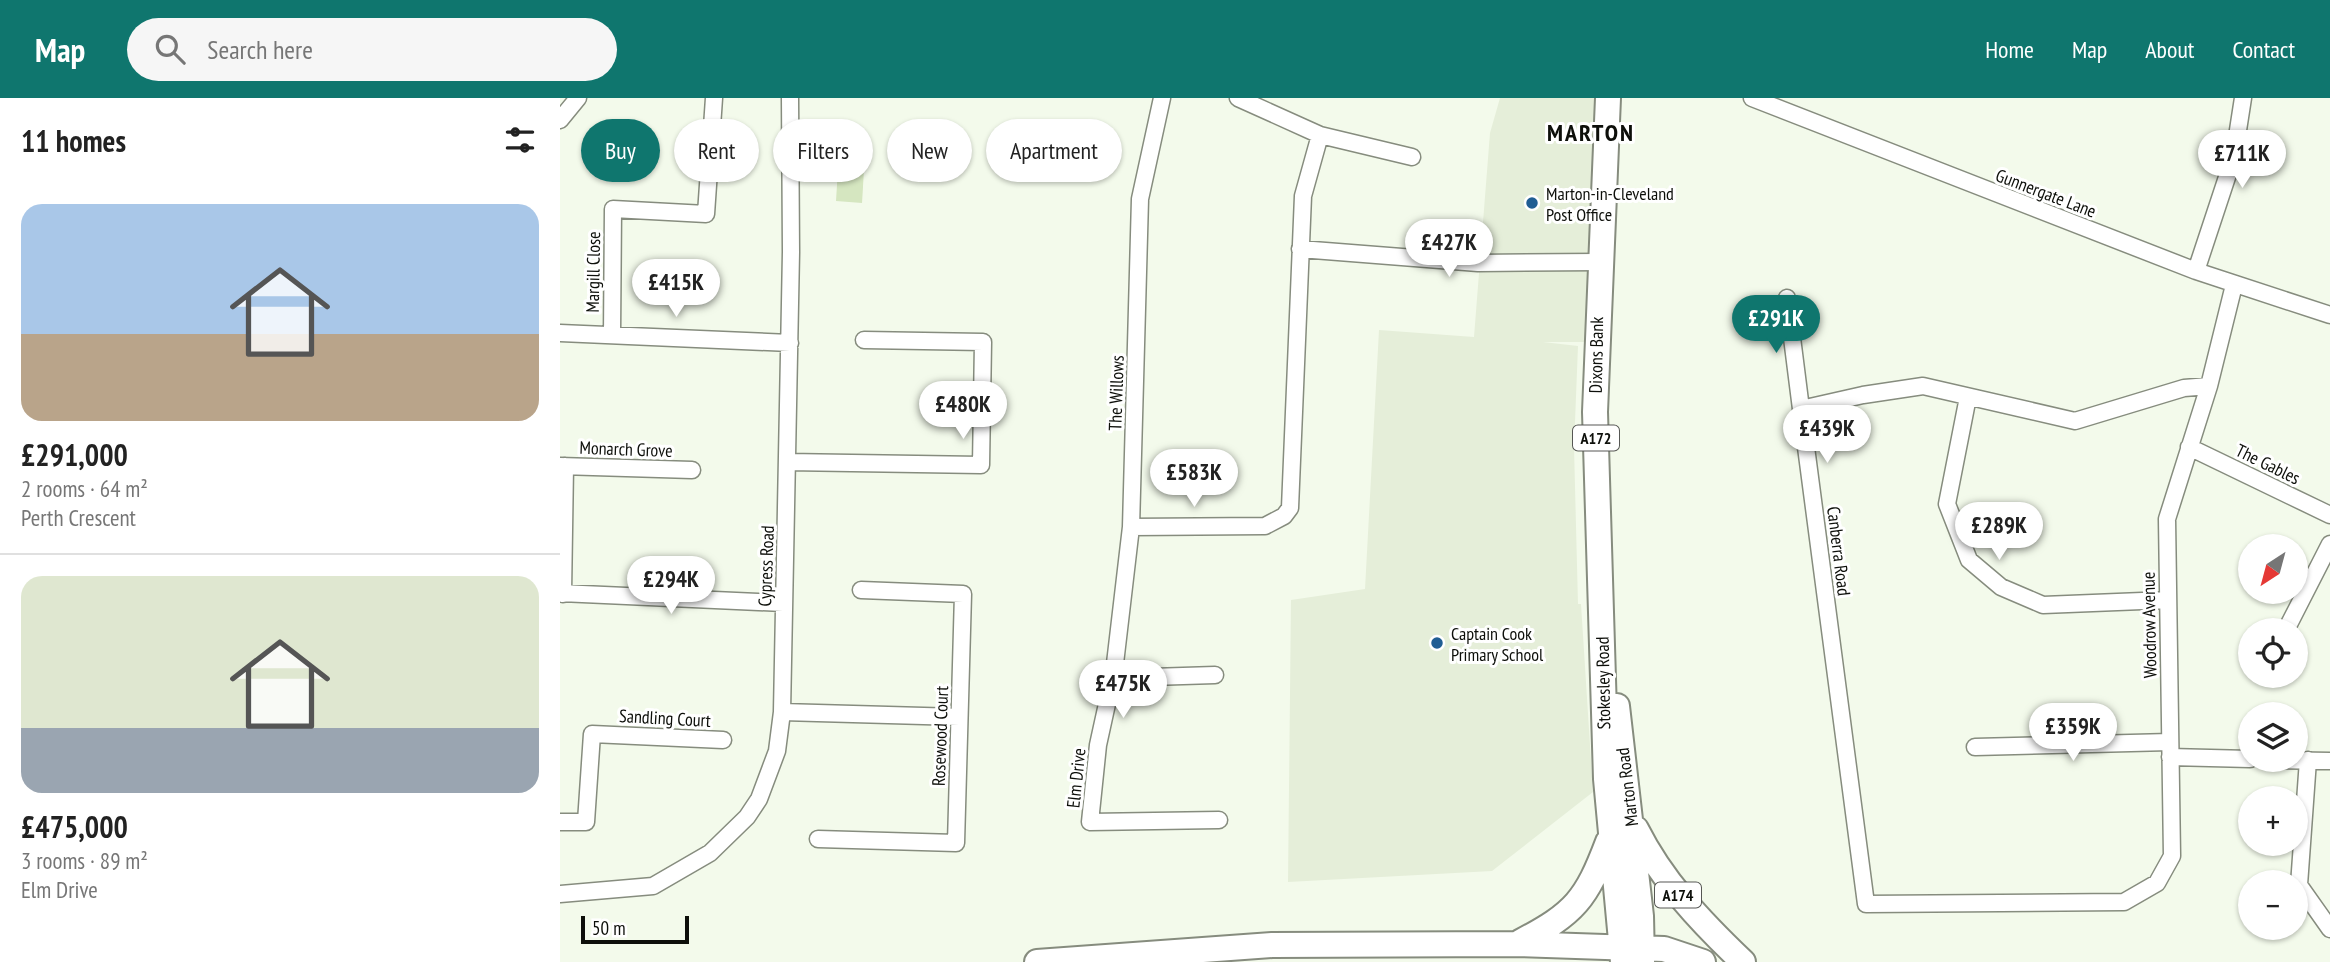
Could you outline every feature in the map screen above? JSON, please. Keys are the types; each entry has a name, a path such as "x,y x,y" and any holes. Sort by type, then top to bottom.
{"highway":[{"name":"Dixons Bank","path":"1602,613 1595,412 1599,262 1608,98"},
{"name":"Marton Road","path":"1602,613 1612,659 1616,778 1630,816 1641,916 1632,955"},
{"name":"A172","path":"1517,944 1558,923 1576,907 1590,887 1609,840 1616,778"},
{"name":"A174","path":"1630,816 1665,878 1691,910 1742,962"},
{"name":"A172","path":"1037,962 1272,945 1517,944 1632,955 1609,840"},
{"path":"1632,955 1664,949 1703,962"}],"street":[{"path":"560,119 578,98"},
{"name":"Margill Close","path":"612,335 614,209 706,214 714,98"},
{"name":"Cypress Road","path":"560,894 653,886 710,853 747,817 760,799 776,751 782,712 790,343 790,98"},
{"name":"The Willows","path":"1131,527 1140,199 1162,98"},
{"path":"1238,98 1320,135 1412,157"},
{"name":"Gunnergate Lane","path":"1752,98 2196,271 2330,315"},
{"path":"2196,271 2234,156 2243,98"},
{"path":"1131,527 1265,526 1284,516 1290,508 1303,196 1320,135"},
{"path":"1300,249 1478,263 1599,262"},
{"name":"Woodrow Avenue","path":"1866,904 2124,902 2157,883 2172,856 2167,519 2208,386 2234,285"},
{"name":"Canberra Road","path":"1787,298 1866,904"},
{"path":"560,333 790,343"},
{"path":"787,462 981,465 983,342 864,340"},
{"path":"1801,409 1863,395 1923,386 2075,421 2184,388 2208,386"},
{"path":"1968,397 1947,504 1969,560 2001,587 2043,605 2167,600"},
{"name":"The Gables","path":"2189,447 2330,515"},
{"path":"563,466 562,594 783,603"},
{"name":"Monarch Grove","path":"563,466 691,470"},
{"name":"Elm Drive","path":"1131,527 1114,672 1098,745 1090,822 1219,820"},
{"path":"2292,618 2330,544"},
{"name":"Rosewood Court","path":"818,839 956,843 964,594 861,590"},
{"path":"1114,672 1151,677 1215,675"},
{"path":"782,712 959,717"},
{"name":"Sandling Court","path":"560,822 586,822 592,734 723,740"},
{"path":"1975,747 2170,749 2238,758"},
{"path":"2308,760 2330,761"},
{"path":"2307,772 2299,885 2330,929"}],"shaded area":[{"name":"Captain Cook Primary School","path":"1500,98 1610,98 1600,342 1543,342 1578,346 1574,447 1578,604 1581,604 1593,792 1492,871 1288,882 1291,600 1365,589 1379,330 1474,337 1490,133"}],"green space":[{"path":"837,182 863,182 862,203 836,201"}],"place":[{"name":"Marton-in-Cleveland Post Office","path":"1532,203"},
{"name":"Captain Cook Primary School","path":"1437,643"}],"district":[{"name":"MARTON","path":"1591,132"}]}
